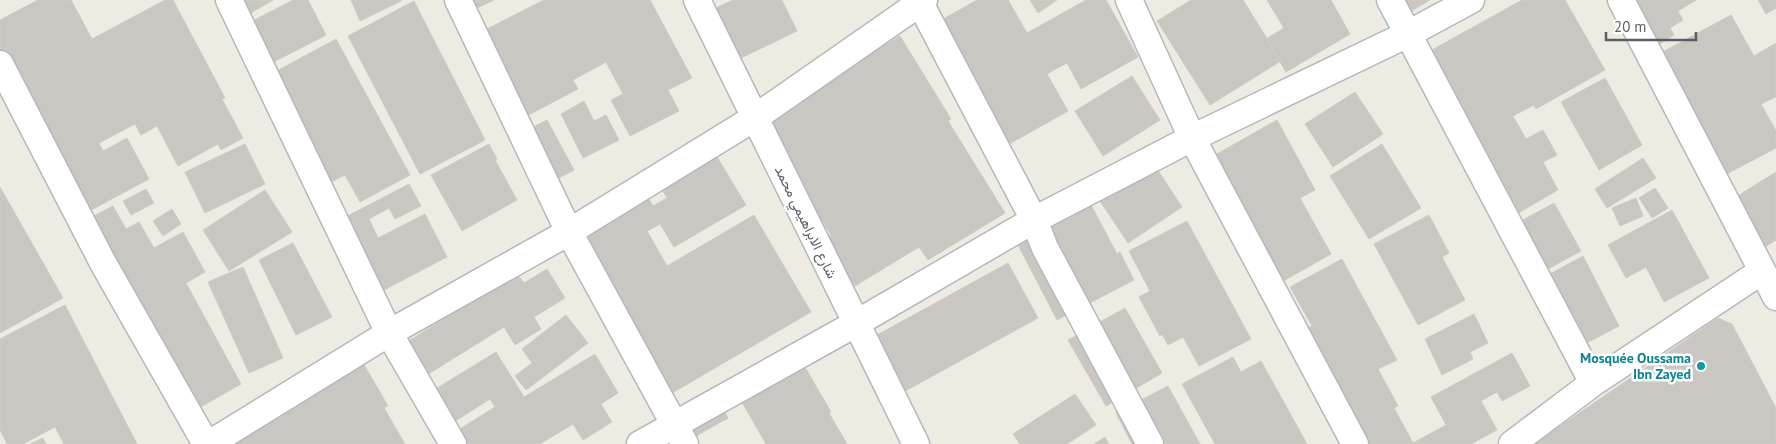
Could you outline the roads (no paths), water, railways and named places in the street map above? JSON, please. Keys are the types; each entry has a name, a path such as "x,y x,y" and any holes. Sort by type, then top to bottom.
{"street":[{"path":"229,0 389,333 453,444"},
{"path":"458,0 569,232 680,435"},
{"name":"شارع الابراهيمي محمد","path":"697,0 756,117 855,324 916,444"},
{"path":"1129,0 1192,138 1355,444"},
{"path":"1390,0 1593,383"},
{"path":"640,444 680,435 855,324 1034,220 1192,138 1408,34 1471,0"},
{"path":"1621,0 1776,297"},
{"path":"0,64 103,262 207,444 389,333 569,232 756,117 922,2 1034,220 1045,248 1150,444"},
{"path":"1512,444 1593,383 1762,271"}],"place":[{"name":"Mosquée Oussama Ibn Zayed","path":"1701,366"}]}
